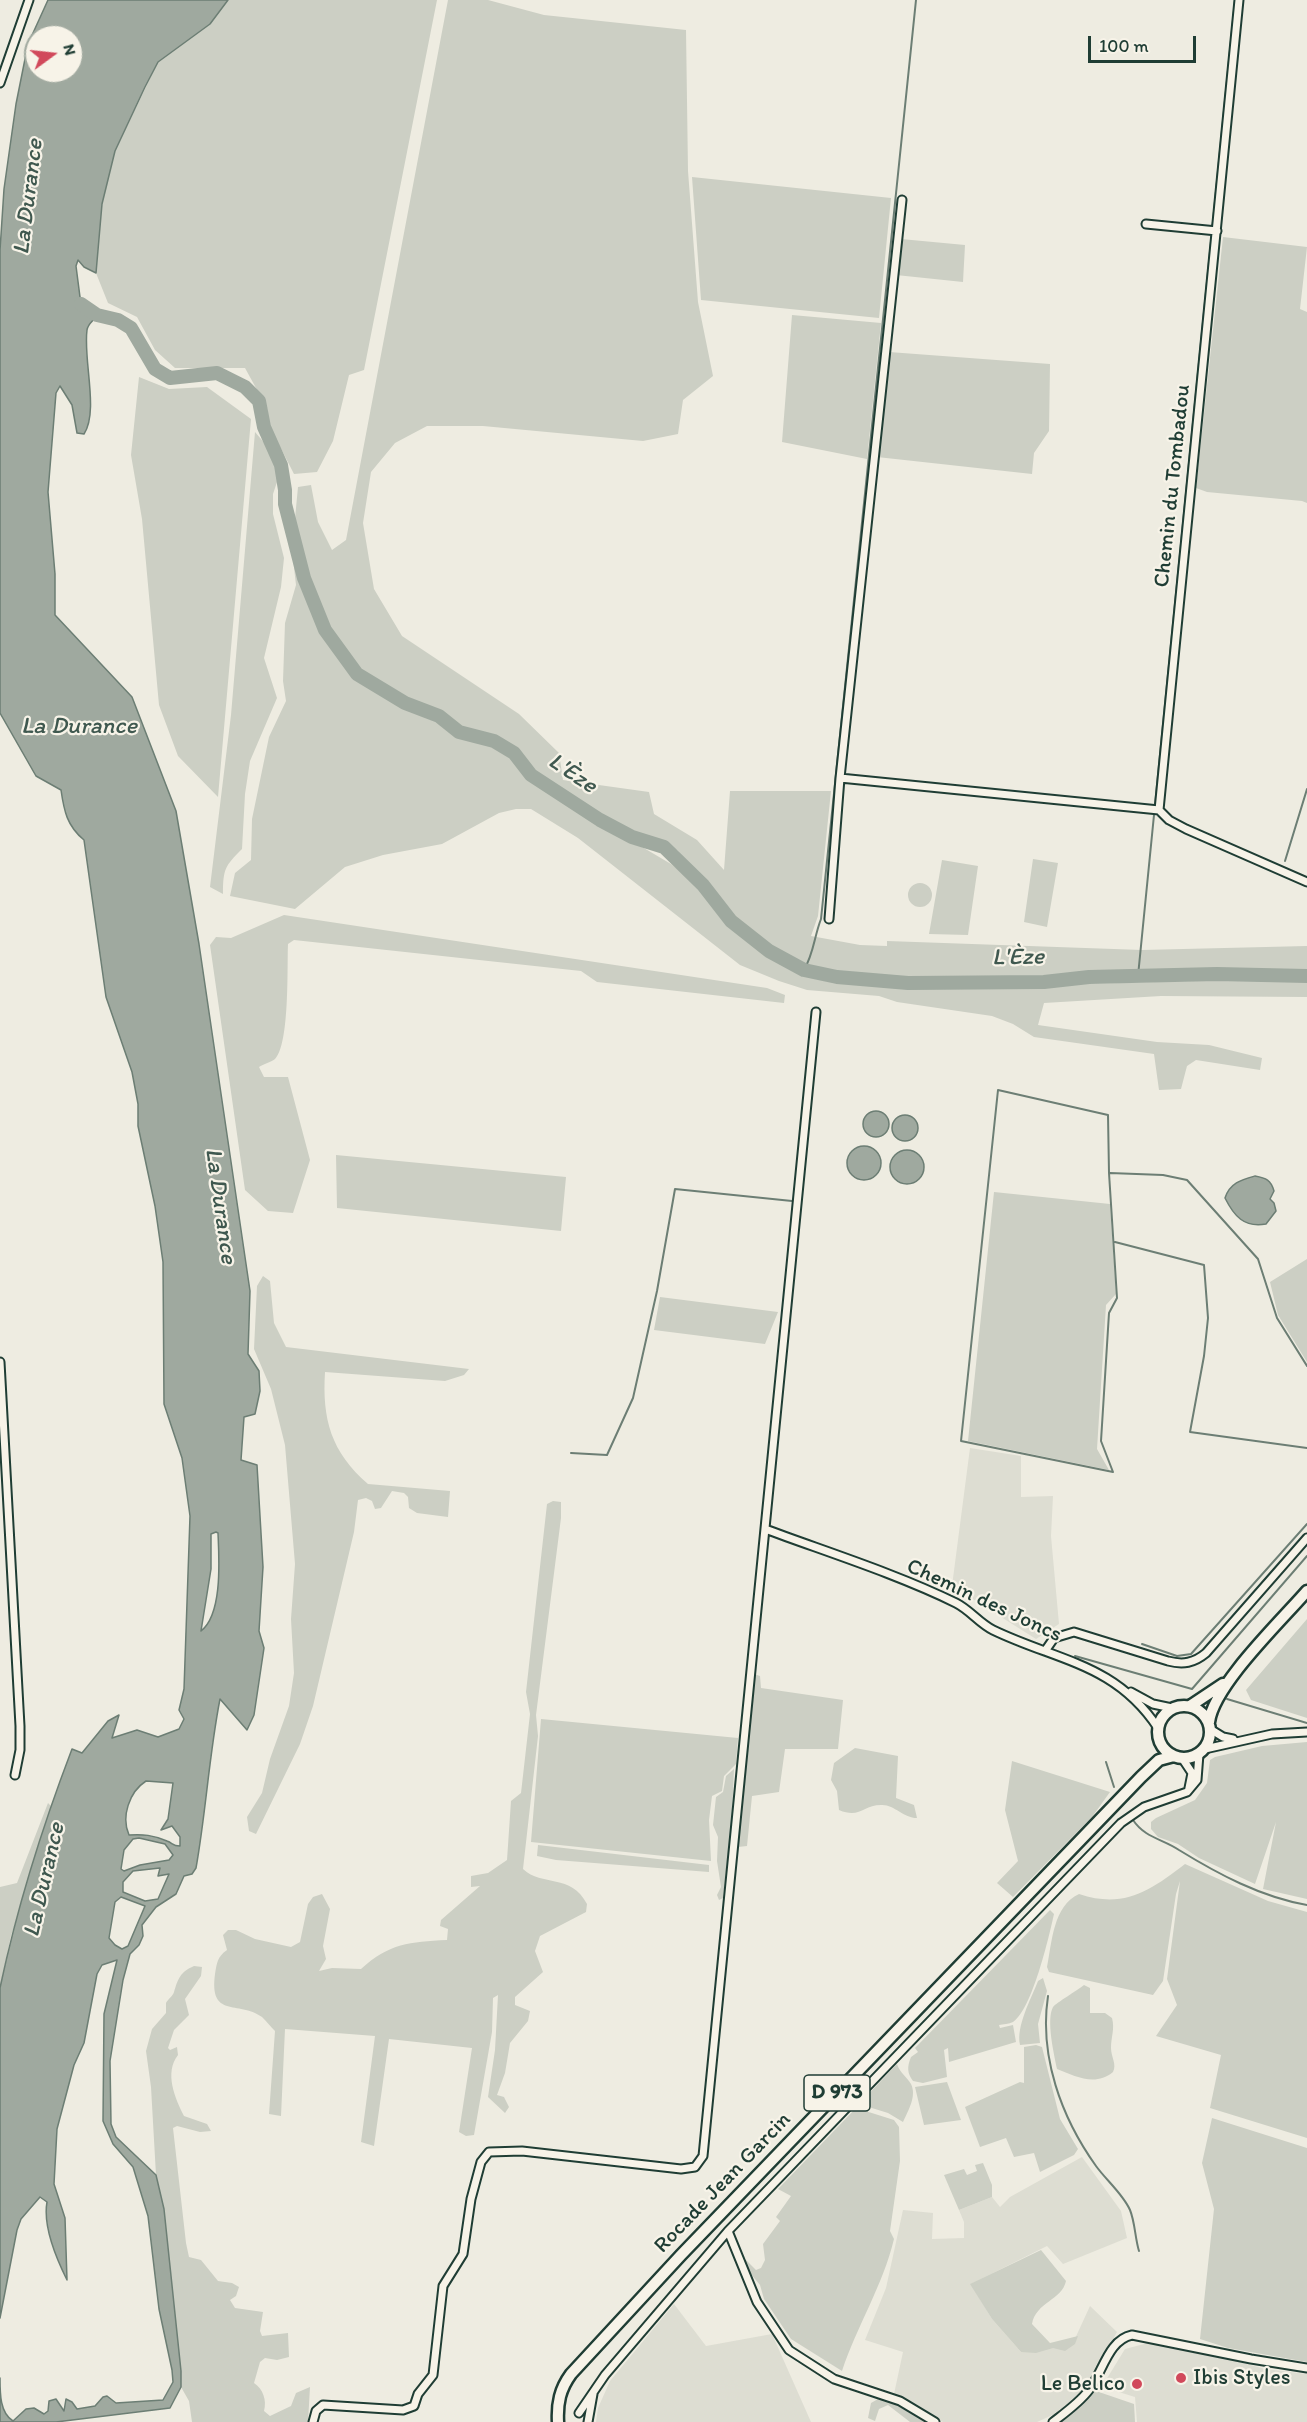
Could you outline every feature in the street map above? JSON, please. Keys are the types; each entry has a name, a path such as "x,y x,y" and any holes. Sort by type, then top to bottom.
{"main road":[{"path":"1235,1674 1204,1699 1190,1706 1172,1708 1160,1720 1158,1733 1166,1752 1178,1757 1202,1751 1215,1703 1235,1674 1307,1591"},
{"path":"1190,1706 1201,1712 1210,1726"},
{"name":"Rocade Jean Garcin","path":"1141,1777 1155,1757 1158,1733"},
{"name":"Rocade Jean Garcin","path":"558,2422 558,2399 572,2373 681,2255 1141,1777 1159,1760 1178,1757"}],"street":[{"path":"0,83 29,0"},
{"name":"Chemin du Tombadou","path":"1159,810 1239,0"},
{"path":"829,919 840,778 902,200"},
{"path":"1146,224 1217,231"},
{"path":"840,778 1159,810 1169,820 1186,829 1307,882"},
{"path":"313,2422 316,2411 323,2405 403,2410 414,2406 418,2394 433,2375 443,2286 463,2254 471,2199 481,2162 489,2152 522,2151 681,2169 689,2169 699,2163 705,2146 728,1877 816,1012"},
{"path":"0,1362 20,1726 20,1750 15,1775"},
{"name":"Chemin des Joncs","path":"765,1529 958,1603 985,1625 1097,1671 1148,1702 1172,1708"},
{"path":"1045,1651 1054,1638 1074,1632 1168,1661 1182,1664 1193,1662 1206,1653 1307,1538"},
{"name":"Chemin des Joncs","path":"1118,1685 1144,1709 1158,1733"},
{"path":"1210,1726 1226,1738 1296,1731 1307,1732"},
{"path":"1187,1792 1197,1780 1202,1751 1253,1737"},
{"path":"1178,1757 1192,1773 1187,1792"},
{"name":"Rocade Jean Garcin","path":"579,2413 594,2389 728,2231 1125,1820 1144,1807 1187,1792"},
{"path":"728,2231 757,2302 789,2350 834,2379 893,2397 935,2422"},
{"path":"1053,2422 1085,2395 1110,2352 1123,2337 1132,2335 1307,2368"},
{"path":"588,2422 594,2389"}],"shaded area":[{"path":"228,0 437,0 364,370 349,375 333,441 317,472 294,474 269,425 267,408 245,368 175,368 155,350 137,317 108,303 96,273 102,204 115,151 158,62 210,24"},
{"path":"448,0 488,0 544,15 686,30 688,171 698,302 713,376 683,400 678,434 643,441 483,426 427,426 395,443 371,472 363,523 374,589 402,636 519,714 559,753 563,780 649,792 654,814 697,840 724,870 730,791 831,791 818,916 811,936 860,945 887,946 887,941 1142,950 1307,946 1307,974 1210,971 907,980 836,973 803,967 766,947 737,921 690,869 678,851 665,842 618,825 559,789 554,795 671,864 690,879 722,918 748,941 799,970 837,980 968,987 1307,978 1307,997 1161,996 1044,1003 1038,1025 1157,1042 1209,1045 1262,1058 1260,1070 1196,1060 1187,1066 1181,1089 1159,1090 1154,1054 1034,1037 1013,1024 992,1016 897,1002 879,996 807,990 779,981 740,965 578,838 531,809 516,809 499,813 442,844 383,855 345,867 295,909 230,896 235,873 251,860 252,819 269,737 286,701 283,681 285,623 296,585 292,550 298,487 311,485 318,522 332,550 346,540"},
{"path":"692,177 891,198 879,318 701,300"},
{"path":"1223,237 1307,247 1300,309 1307,312 1307,503 1207,492 1196,488"},
{"path":"901,239 965,245 963,282 896,275"},
{"path":"792,315 881,323 867,459 782,442"},
{"path":"889,352 1050,364 1049,431 1034,453 1032,474 877,457"},
{"path":"139,377 169,389 207,387 251,419 218,797 178,756 159,705 142,519 131,455"},
{"path":"255,432 267,446 280,473 273,494 273,514 284,558 281,587 264,658 277,698 250,761 245,794 242,849 226,868 223,894 210,887 231,715"},
{"path":"1033,859 1058,863 1047,927 1024,922"},
{"path":"942,860 978,866 968,935 929,934"},
{"path":"920,883 925,884 931,890 931,900 925,906 920,907 915,906 909,900 908,895 909,890 915,884"},
{"path":"284,915 767,988 785,995 784,1003 597,982 581,971 294,940 288,944 285,1022 280,1051 275,1059 259,1067 264,1077 288,1077 310,1160 293,1213 268,1211 245,1190 210,945 216,937 231,938"},
{"path":"336,1155 566,1177 561,1231 337,1208"},
{"path":"994,1192 1110,1204 1116,1294 1106,1305 1097,1449 1109,1470 968,1441"},
{"path":"1307,1259 1307,1362 1278,1315 1270,1282"},
{"path":"263,1276 270,1281 274,1323 286,1347 469,1369 464,1375 445,1381 325,1372 325,1405 331,1434 345,1460 355,1472 368,1484 450,1491 448,1517 417,1513 409,1508 408,1497 404,1493 392,1491 381,1508 375,1509 372,1501 366,1498 358,1500 354,1532 313,1706 300,1744 256,1834 249,1831 247,1817 262,1793 270,1759 289,1706 294,1673 291,1619 295,1564 285,1445 271,1389 254,1349 257,1286"},
{"path":"660,1297 778,1312 765,1344 654,1330"},
{"path":"970,1448 1021,1456 1021,1497 1053,1496 1051,1536 1059,1624 1036,1639 952,1586"},
{"path":"553,1501 561,1502 561,1518 536,1715 538,1736 523,1869 539,1878 573,1888 587,1904 586,1912 540,1936 535,1951 543,1972 515,1997 515,2005 530,2011 528,2021 510,2043 505,2073 497,2095 504,2097 509,2107 505,2113 488,2097 495,2050 498,1995 493,1998 492,2032 474,2135 466,2136 459,2132 472,2048 389,2039 374,2146 361,2142 375,2036 285,2029 281,2116 269,2114 275,2031 262,2017 244,2009 227,2006 216,1997 214,1988 216,1967 219,1958 227,1950 223,1935 228,1930 236,1930 255,1939 291,1947 300,1942 308,1904 313,1897 322,1894 330,1909 323,1946 326,1959 319,1971 332,1968 361,1969 371,1960 391,1949 411,1943 447,1940 448,1929 440,1926 441,1920 480,1886 471,1887 471,1876 488,1873 507,1860 511,1801 521,1793 530,1714 526,1692 547,1504"},
{"path":"1307,1619 1307,1718 1251,1700 1246,1690"},
{"path":"754,1674 760,1676 761,1688 843,1700 838,1749 785,1749 779,1792 752,1796 747,1846 738,1847 742,1772 746,1765"},
{"path":"541,1719 738,1738 736,1764 724,1776 722,1791 712,1796 709,1820 711,1861 531,1842"},
{"path":"1307,1742 1307,1899 1263,1889 1276,1822 1255,1884 1199,1858 1178,1844 1158,1837 1151,1829 1151,1822 1156,1818 1195,1800 1207,1783 1210,1760 1215,1757 1262,1746"},
{"path":"855,1748 898,1756 896,1798 914,1805 917,1818 907,1816 886,1805 852,1813 839,1810 837,1791 831,1780 834,1763"},
{"path":"1012,1761 1110,1792 1092,1817 1013,1897 997,1883 1018,1861 1005,1810"},
{"path":"734,1769 732,1817 723,1898 719,1900 717,1895 721,1887 717,1861 718,1837 713,1825 716,1797 723,1792 726,1776"},
{"path":"48,1803 51,1806 11,1936 0,1987 0,1887 17,1883"},
{"path":"538,1845 709,1865 709,1872 556,1860 537,1856"},
{"path":"1185,1864 1268,1901 1307,1912 1307,2138 1210,2108 1221,2055 1156,2036 1177,2005 1167,1979 1180,1881 1163,1981 1153,1995 1049,1972 1047,1967 1052,1936 1059,1916 1070,1900 1079,1894 1110,1899 1136,1895 1160,1882"},
{"path":"1050,1910 1054,1914 1048,1939 1027,2003 1013,2022 999,2025 1000,2028 1013,2025 1016,2042 949,2062 948,2048 944,2050 947,2077 923,2083 913,2081 908,2067 911,2057 918,2052 915,2048"},
{"path":"194,1966 202,1967 201,1976 185,1999 189,2015 174,2030 168,2048 170,2050 177,2047 178,2055 171,2077 174,2094 184,2116 207,2124 211,2131 200,2132 177,2126 173,2128 189,2257 201,2260 218,2281 232,2283 239,2287 236,2296 230,2300 235,2308 263,2312 260,2331 262,2336 288,2333 289,2357 277,2360 265,2358 260,2362 254,2383 262,2392 265,2399 264,2411 270,2416 291,2406 296,2393 310,2387 308,2422 192,2422 189,2401 181,2387 164,2209 156,2175 151,2087 146,2051 152,2029 166,2013 166,2003 178,1980 183,1973"},
{"path":"1043,1978 1047,1991 1038,2024 1040,2043 1020,2045 1020,2030 1025,2013 1038,1981"},
{"path":"1084,1985 1090,1988 1090,2013 1105,2013 1112,2018 1113,2022 1111,2048 1114,2069 1113,2072 1099,2079 1085,2079 1057,2069 1050,2028 1053,2007"},
{"path":"1036,2045 1042,2047 1060,2119 1078,2149 1074,2155 1040,2172 1034,2153 1014,2157 1006,2138 980,2147 965,2107 1020,2082 1024,2083 1024,2047"},
{"path":"897,2064 913,2089 911,2103 903,2122 888,2113 859,2104"},
{"path":"947,2082 961,2120 924,2125 915,2087"},
{"path":"856,2108 894,2120 899,2127 900,2161 890,2231 894,2239 883,2273 842,2371 791,2339 764,2299 760,2285 746,2268 746,2260 756,2270 761,2268 765,2260 763,2244 780,2221 776,2217 791,2196 778,2189"},
{"path":"1212,2118 1307,2148 1307,2362 1228,2348 1200,2339 1214,2209 1202,2163"},
{"path":"1082,2157 1121,2211 1127,2238 1063,2264 1047,2246 971,2284 992,2319 1021,2352 1073,2343 1090,2306 1117,2332 1083,2392 1057,2413 1037,2422 943,2422 894,2394 903,2352 865,2340 886,2288 903,2210 933,2213 932,2239 964,2238 964,2222 959,2210 992,2197 1000,2207 1010,2197"},
{"path":"983,2163 992,2185 992,2197 959,2210 944,2175 964,2169 967,2175 977,2171 975,2165"},
{"path":"1041,2250 1066,2281 1060,2293 1038,2311 1032,2324 1050,2343 1078,2336 1075,2344 1065,2351 1053,2348 1036,2353 1021,2352 992,2319 970,2284"},
{"path":"674,2304 706,2346 772,2334 811,2422 596,2422 598,2408 610,2381"},
{"path":"1148,2343 1225,2358 1265,2369 1307,2374 1307,2422 1137,2422 1135,2397 1099,2386 1106,2380 1125,2349"},
{"path":"1096,2391 1134,2404 1135,2422 1060,2422"},
{"path":"878,2399 889,2401 927,2422 910,2422 888,2405 879,2409 875,2421 868,2418 871,2403"}],"water":[{"name":"La Durance","path":"48,0 228,0 210,24 158,62 115,151 102,204 96,273 84,267 78,260 76,266 80,297 95,309 97,315 87,330 86,342 90,399 88,424 84,434 77,433 72,405 60,386 56,393 48,492 55,574 55,615 132,697 176,811 199,944 250,1291 248,1354 259,1371 260,1391 255,1414 244,1417 241,1460 257,1465 263,1567 259,1631 264,1648 254,1715 247,1730 220,1699 196,1868 192,1874 184,1876 176,1894 156,1907 142,1925 143,1936 139,1945 130,1954 123,1980 110,2061 111,2124 116,2137 156,2175 164,2209 181,2387 170,2408 56,2422 0,2422 0,2378 3,2408 13,2421 26,2409 34,2408 44,2414 48,2411 49,2401 56,2399 64,2411 66,2399 72,2402 77,2409 95,2406 107,2396 116,2403 163,2400 173,2382 172,2370 159,2309 148,2216 133,2167 113,2144 103,2121 104,2014 117,1960 102,1965 97,1974 84,2043 74,2065 57,2129 54,2184 65,2218 67,2280 49,2231 47,2202 40,2197 21,2219 17,2230 0,2318 0,1988 14,1927 32,1867 72,1749 82,1753 108,1721 119,1715 112,1738 137,1730 158,1737 179,1729 184,1719 179,1710 184,1689 190,1516 182,1458 164,1404 163,1262 155,1206 138,1126 138,1104 132,1072 106,997 84,840 67,818 61,790 36,776 0,713 0,250 4,189 24,64 24,84 84,84 84,24 37,24","holes":["218,1533 218,1585 213,1612 201,1631 211,1569 211,1534","146,1781 173,1783 168,1819 161,1830 172,1826 180,1837 180,1846 153,1836 129,1835 126,1813 131,1798","139,1838 165,1844 173,1855 169,1860 140,1865 124,1871 121,1869 124,1850 133,1839","160,1868 158,1876 169,1874 158,1899 145,1901 123,1892 123,1882 133,1871","121,1897 145,1906 128,1946 122,1949 109,1938 115,1902"]},
{"path":"876,1111 885,1115 889,1124 885,1133 876,1137 867,1133 863,1124 867,1115"},
{"path":"905,1115 914,1119 918,1128 914,1137 905,1141 896,1137 892,1128 896,1119"},
{"path":"864,1146 876,1151 881,1163 876,1175 864,1180 852,1175 847,1163 852,1151"},
{"path":"907,1150 919,1155 924,1167 919,1179 907,1184 895,1179 890,1167 895,1155"},
{"path":"1255,1176 1267,1180 1274,1191 1270,1199 1276,1211 1266,1224 1252,1224 1241,1219 1225,1198 1233,1186"}],"waterway":[{"path":"804,970 821,919 916,0"},
{"path":"1138,976 1235,0"},
{"name":"L'Èze","path":"81,304 97,315 118,320 131,328 155,369 170,378 217,373 245,387 259,401 264,427 281,465 285,504 304,578 325,630 357,674 405,703 439,716 459,732 494,741 514,753 531,775 600,820 632,837 664,847 703,885 731,921 769,951 804,970 837,977 908,983 1044,982 1089,977 1217,974 1307,976"},
{"path":"1285,861 1307,789"},
{"path":"998,1090 1108,1115 1109,1173 1117,1298 1109,1313 1101,1441 1113,1472 961,1441 998,1090"},
{"path":"1110,1173 1163,1175 1187,1180 1258,1259 1277,1318 1307,1366"},
{"path":"571,1453 607,1455 633,1398 657,1291 675,1189 792,1201"},
{"path":"1115,1242 1204,1265 1208,1318 1204,1356 1190,1432 1307,1448"},
{"path":"1142,1644 1177,1656 1191,1654 1307,1524"},
{"path":"1075,1656 1192,1689 1307,1556"},
{"path":"1227,1699 1307,1723"},
{"path":"1106,1762 1114,1787"},
{"path":"1133,1820 1149,1835 1225,1876 1273,1896 1307,1905"},
{"path":"1048,1996 1047,2041 1050,2063 1063,2106 1072,2127 1096,2166 1127,2204 1133,2220 1139,2251"}],"place":[{"name":"Ibis Styles","path":"1181,2378"},
{"name":"Le Belico","path":"1137,2384"}]}
